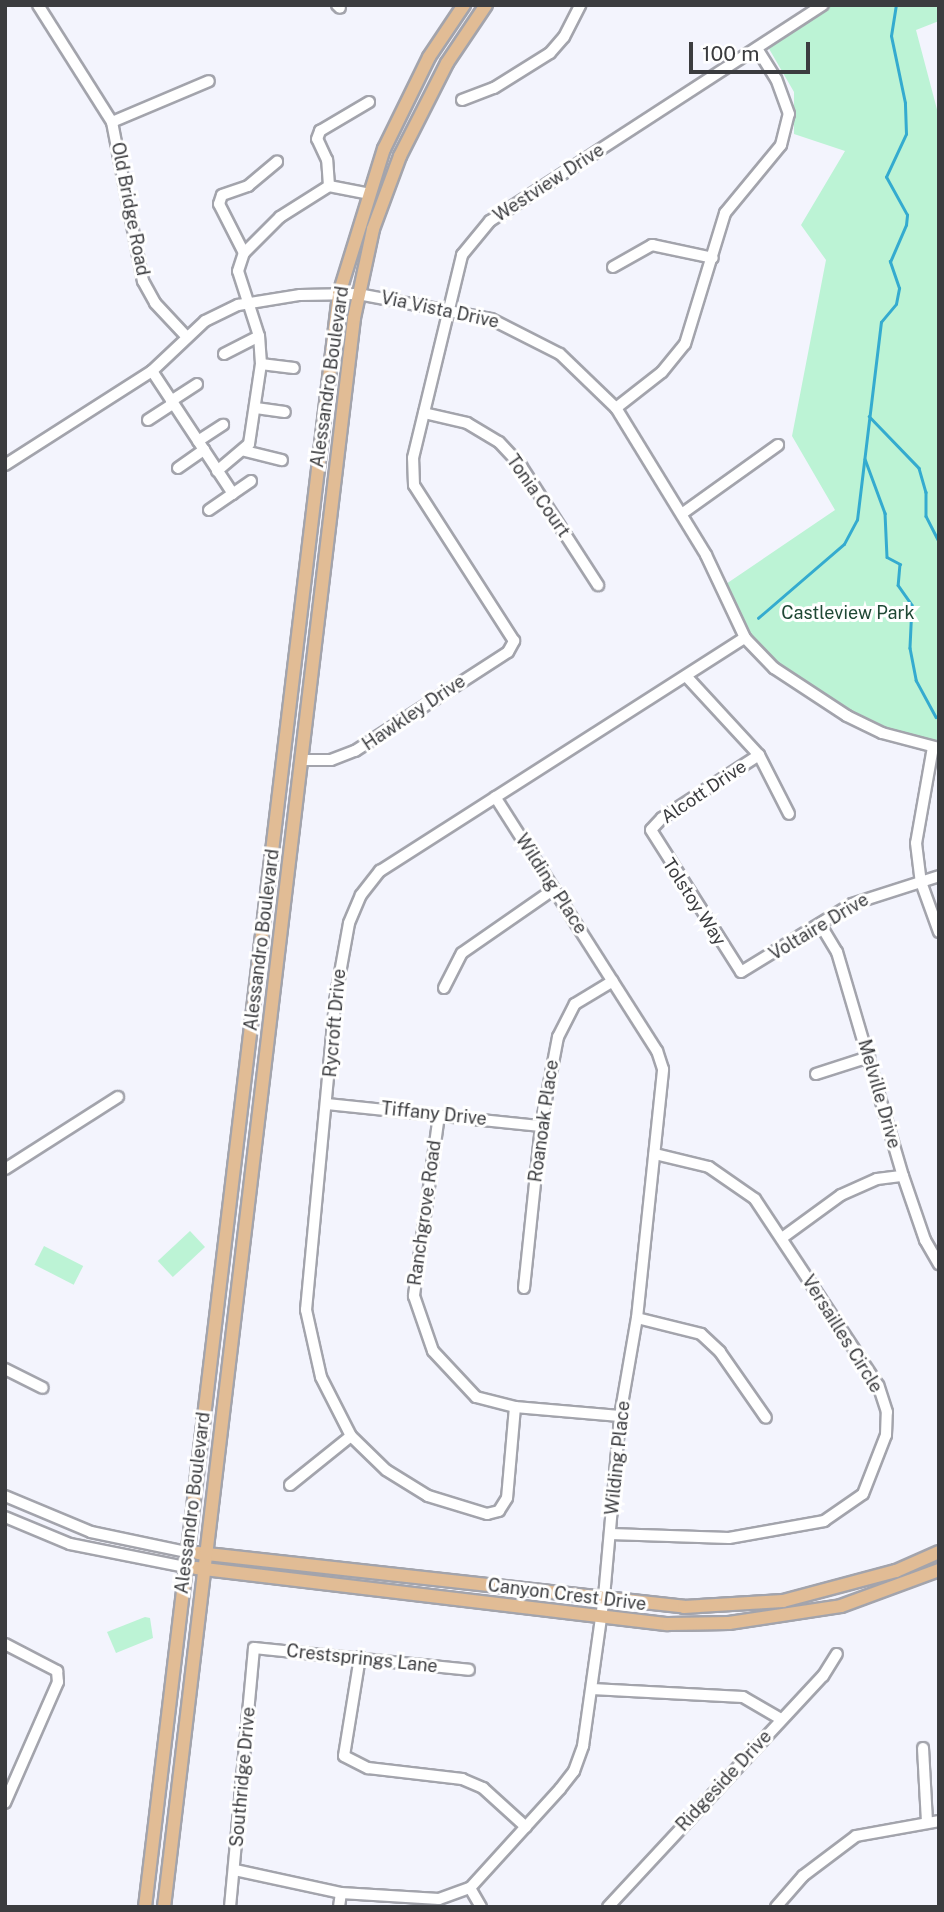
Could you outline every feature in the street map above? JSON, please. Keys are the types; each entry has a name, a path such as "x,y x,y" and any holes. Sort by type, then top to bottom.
{"main road":[{"name":"Alessandro Boulevard","path":"145,1907 339,294 366,193 399,114 464,5"},
{"name":"Alessandro Boulevard","path":"164,1907 202,1569 358,294 373,229 400,156 447,63 486,5"},
{"name":"Canyon Crest Drive","path":"187,1552 684,1607 783,1601 884,1575 939,1552"},
{"name":"Canyon Crest Drive","path":"185,1567 668,1624 784,1616 841,1606 939,1570"}],"street":[{"name":"Old Bridge Road","path":"37,5 112,122 143,281 155,303 186,337"},
{"path":"462,100 494,89 550,53 564,37 580,5"},
{"name":"Westview Drive","path":"514,640 414,485 413,457 445,308 462,255 490,221 824,5"},
{"path":"616,408 662,372 685,344 725,213 781,145 789,114 776,79 757,49"},
{"path":"112,122 209,81"},
{"path":"329,186 327,160 317,139 320,131 369,102"},
{"path":"244,253 219,204 222,195 247,186 277,162"},
{"path":"218,471 245,451 256,408 261,364 259,336 238,271 244,253 297,204 329,186 366,193"},
{"path":"613,267 652,245 713,258"},
{"name":"Via Vista Drive","path":"5,465 152,371 186,337 219,313 247,303 358,294 445,308 491,319 539,339 581,369 616,408 683,513 745,638 809,695 882,733 936,747"},
{"path":"224,354 259,336"},
{"path":"261,364 294,369"},
{"path":"152,371 233,494"},
{"path":"148,420 197,384"},
{"path":"256,408 285,412"},
{"name":"Tonia Court","path":"424,413 467,423 499,442 521,466 598,585"},
{"path":"178,468 223,425"},
{"path":"683,513 778,445"},
{"path":"245,451 282,460"},
{"path":"209,510 251,481"},
{"name":"Rycroft Drive","path":"515,1407 507,1498 499,1511 487,1514 428,1496 386,1470 351,1436 321,1377 306,1310 341,954 360,895 380,871 745,638"},
{"name":"Hawkley Drive","path":"301,760 331,760 355,751 508,652 514,640"},
{"path":"686,676 760,755 789,814"},
{"path":"936,747 916,843 921,882 939,932"},
{"name":"Alcott Drive","path":"651,830 662,818 760,755"},
{"name":"Wilding Place","path":"235,1870 341,1893 439,1899 470,1888 574,1771 583,1746 604,1598 620,1416 637,1318 663,1069 657,1051 495,797"},
{"name":"Tolstoy Way","path":"651,830 741,972"},
{"name":"Voltaire Drive","path":"741,972 881,891 939,876"},
{"path":"444,988 462,953 554,890"},
{"name":"Melville Drive","path":"820,924 837,952 903,1176 925,1240 939,1264"},
{"name":"Roanoak Place","path":"524,1288 541,1126 558,1037 575,1004 613,981"},
{"path":"816,1074 869,1057"},
{"path":"5,1169 118,1097"},
{"name":"Tiffany Drive","path":"327,1104 541,1126"},
{"name":"Ranchgrove Road","path":"439,1115 414,1296 433,1351 448,1372 476,1397 515,1407 620,1416"},
{"name":"Versailles Circle","path":"610,1534 729,1538 803,1527 844,1511 871,1480 886,1435 887,1412 878,1385 755,1199 736,1182 709,1167 655,1154"},
{"path":"782,1238 841,1195 877,1180 903,1176"},
{"path":"637,1318 701,1334 728,1362 766,1418"},
{"path":"5,1369 43,1388"},
{"path":"290,1485 351,1436"},
{"path":"5,1496 91,1532 187,1552"},
{"path":"5,1517 70,1544 185,1567"},
{"path":"5,1644 57,1671 51,1701 5,1803"},
{"name":"Crestsprings Lane","path":"254,1648 360,1657 469,1671"},
{"name":"Southridge Drive","path":"230,1907 254,1648"},
{"name":"Ridgeside Drive","path":"608,1907 823,1676 837,1654"},
{"path":"360,1657 344,1756 368,1768 462,1779 483,1788 526,1828"},
{"path":"592,1689 743,1698 781,1719"},
{"path":"923,1748 927,1821"},
{"path":"776,1907 803,1876 856,1836 927,1821 939,1821"},
{"path":"470,1888 481,1907"},
{"path":"339,1907 341,1893"}],"green space":[{"name":"Castleview Park","path":"830,5 939,5 939,21 916,30 939,117 939,747 899,738 792,685 750,637 726,584 835,510 792,436 826,260 801,225 845,151 794,134 794,92 768,47"},
{"path":"190,1231 205,1247 173,1277 158,1261"},
{"path":"44,1246 83,1266 74,1285 34,1265"},
{"path":"145,1617 150,1618 153,1638 116,1653 107,1632"}],"waterway":[{"path":"758,618 844,544 857,520 881,322 896,304 899,288 890,262 906,225 907,215 886,177 906,134 905,103 891,36 896,5"},
{"path":"869,416 919,468 926,492 926,516 939,541"},
{"path":"865,459 885,513 887,557 900,564 898,585 912,605 910,648 916,680 936,717"}]}
